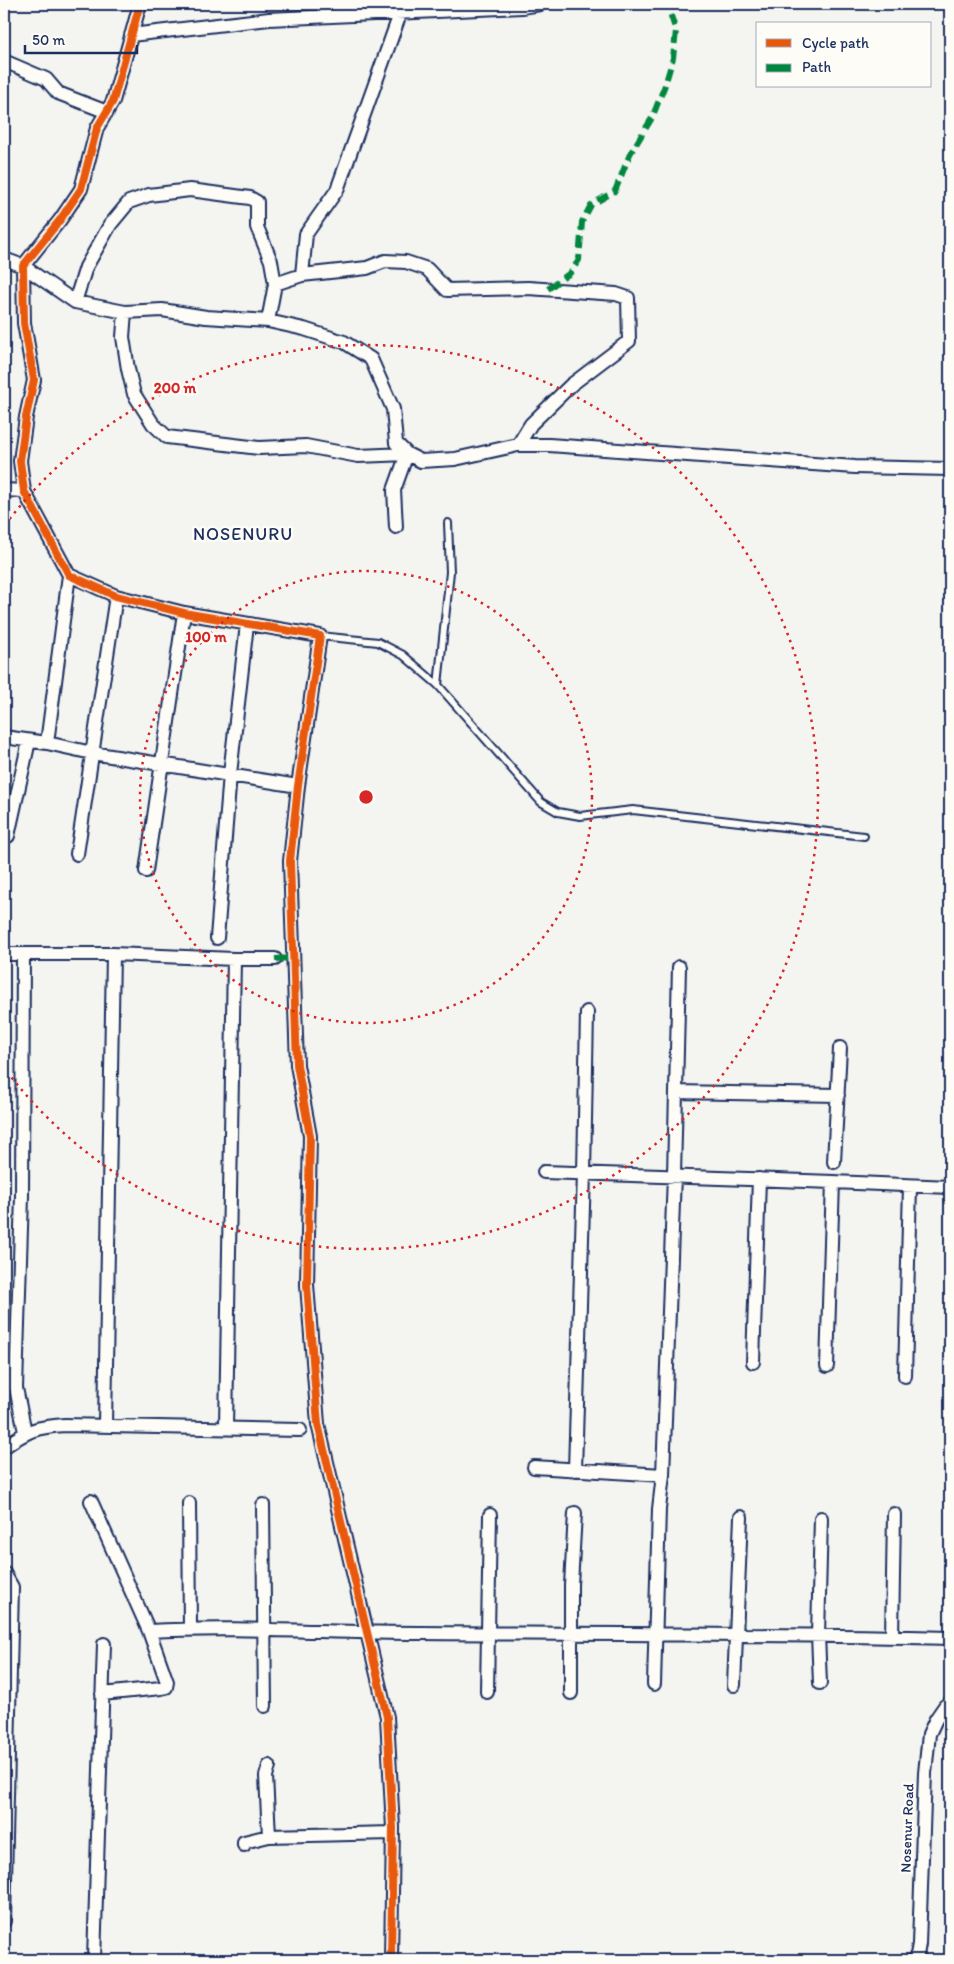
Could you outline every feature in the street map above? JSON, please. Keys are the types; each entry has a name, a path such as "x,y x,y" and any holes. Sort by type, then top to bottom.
{"street":[{"path":"47,743 69,575 24,491 20,461 26,417 34,380 24,323 23,266 60,220 81,189 97,128 113,101 140,4"},
{"path":"131,35 269,19 400,14 522,7 540,4"},
{"path":"302,275 306,234 337,190 400,14"},
{"path":"4,62 46,79 58,93 107,112"},
{"path":"75,302 86,267 110,225 129,202 149,195 190,190 250,198 257,202 257,226 271,260 275,284 268,321"},
{"path":"4,259 23,266 75,302 125,312 162,310 206,317 268,321 304,329 344,342 371,359 393,409 396,443 407,454 421,461 455,459 518,445 549,445 855,467 950,469"},
{"path":"275,284 302,275 367,268 385,261 392,261 406,262 427,269 447,290 528,288 616,294 628,298 629,341 571,385 531,424 518,445"},
{"path":"125,312 123,338 134,394 153,424 167,437 259,448 306,446 358,456 407,454"},
{"path":"396,527 394,490 407,454"},
{"path":"4,490 24,491"},
{"path":"69,575 116,596 184,613 320,636 298,786 290,861 297,1065 310,1136 307,1285 318,1424 387,1717 392,1833 391,1960"},
{"path":"77,854 116,596"},
{"path":"146,871 160,764 184,613"},
{"path":"217,938 230,774 246,624"},
{"path":"4,737 298,786"},
{"path":"8,836 29,741"},
{"path":"4,954 113,954 234,960 275,960"},
{"path":"23,954 22,1196 16,1388 25,1432"},
{"path":"105,1425 113,954"},
{"path":"226,1427 234,960"},
{"path":"654,1684 659,1509 663,1475 674,1175 679,967"},
{"path":"574,1470 584,1173 587,1012"},
{"path":"834,1162 840,1048"},
{"path":"676,1092 838,1095"},
{"path":"544,1172 674,1175 950,1187"},
{"path":"753,1362 759,1179"},
{"path":"827,1366 833,1182"},
{"path":"905,1376 910,1186"},
{"path":"4,1372 16,1388"},
{"path":"4,1447 25,1432 40,1427 65,1424 300,1430"},
{"path":"534,1467 663,1475"},
{"path":"91,1500 149,1631 167,1682 166,1687 102,1694"},
{"path":"189,1503 190,1629"},
{"path":"263,1505 265,1706"},
{"path":"571,1693 571,1585 575,1513"},
{"path":"892,1636 894,1514"},
{"path":"487,1692 490,1515"},
{"path":"734,1684 741,1517"},
{"path":"820,1683 818,1635 821,1518"},
{"path":"4,1573 12,1587 4,1921"},
{"path":"149,1631 190,1629 368,1633 735,1634 950,1638"},
{"path":"94,1960 104,1644"},
{"name":"Nosenur Road","path":"913,1960 917,1955 919,1944 929,1734 936,1719 945,1706 950,1703"},
{"path":"269,1766 266,1776 269,1836"},
{"path":"244,1845 244,1842 251,1839 269,1836 392,1833"}],"lane":[{"path":"438,685 450,572 448,523"},
{"path":"320,636 378,642 403,654 438,685 541,802 558,812 580,816 633,810 864,836"}],"marked path":[{"path":"548,289 570,273 579,260 582,222 591,205 615,191 630,154 652,118 673,58 676,31 667,4"},
{"path":"275,959 292,958"}],"cycle path":[{"path":"140,4 113,101 97,128 81,189 60,220 23,266 24,323 34,380 26,417 20,461 24,491 69,575 116,596 184,613 320,636 298,786 290,861 297,1065 310,1136 307,1285 318,1424 387,1717 393,1828 391,1960"}],"district":[{"name":"NOSENURU","path":"243,534"}]}
